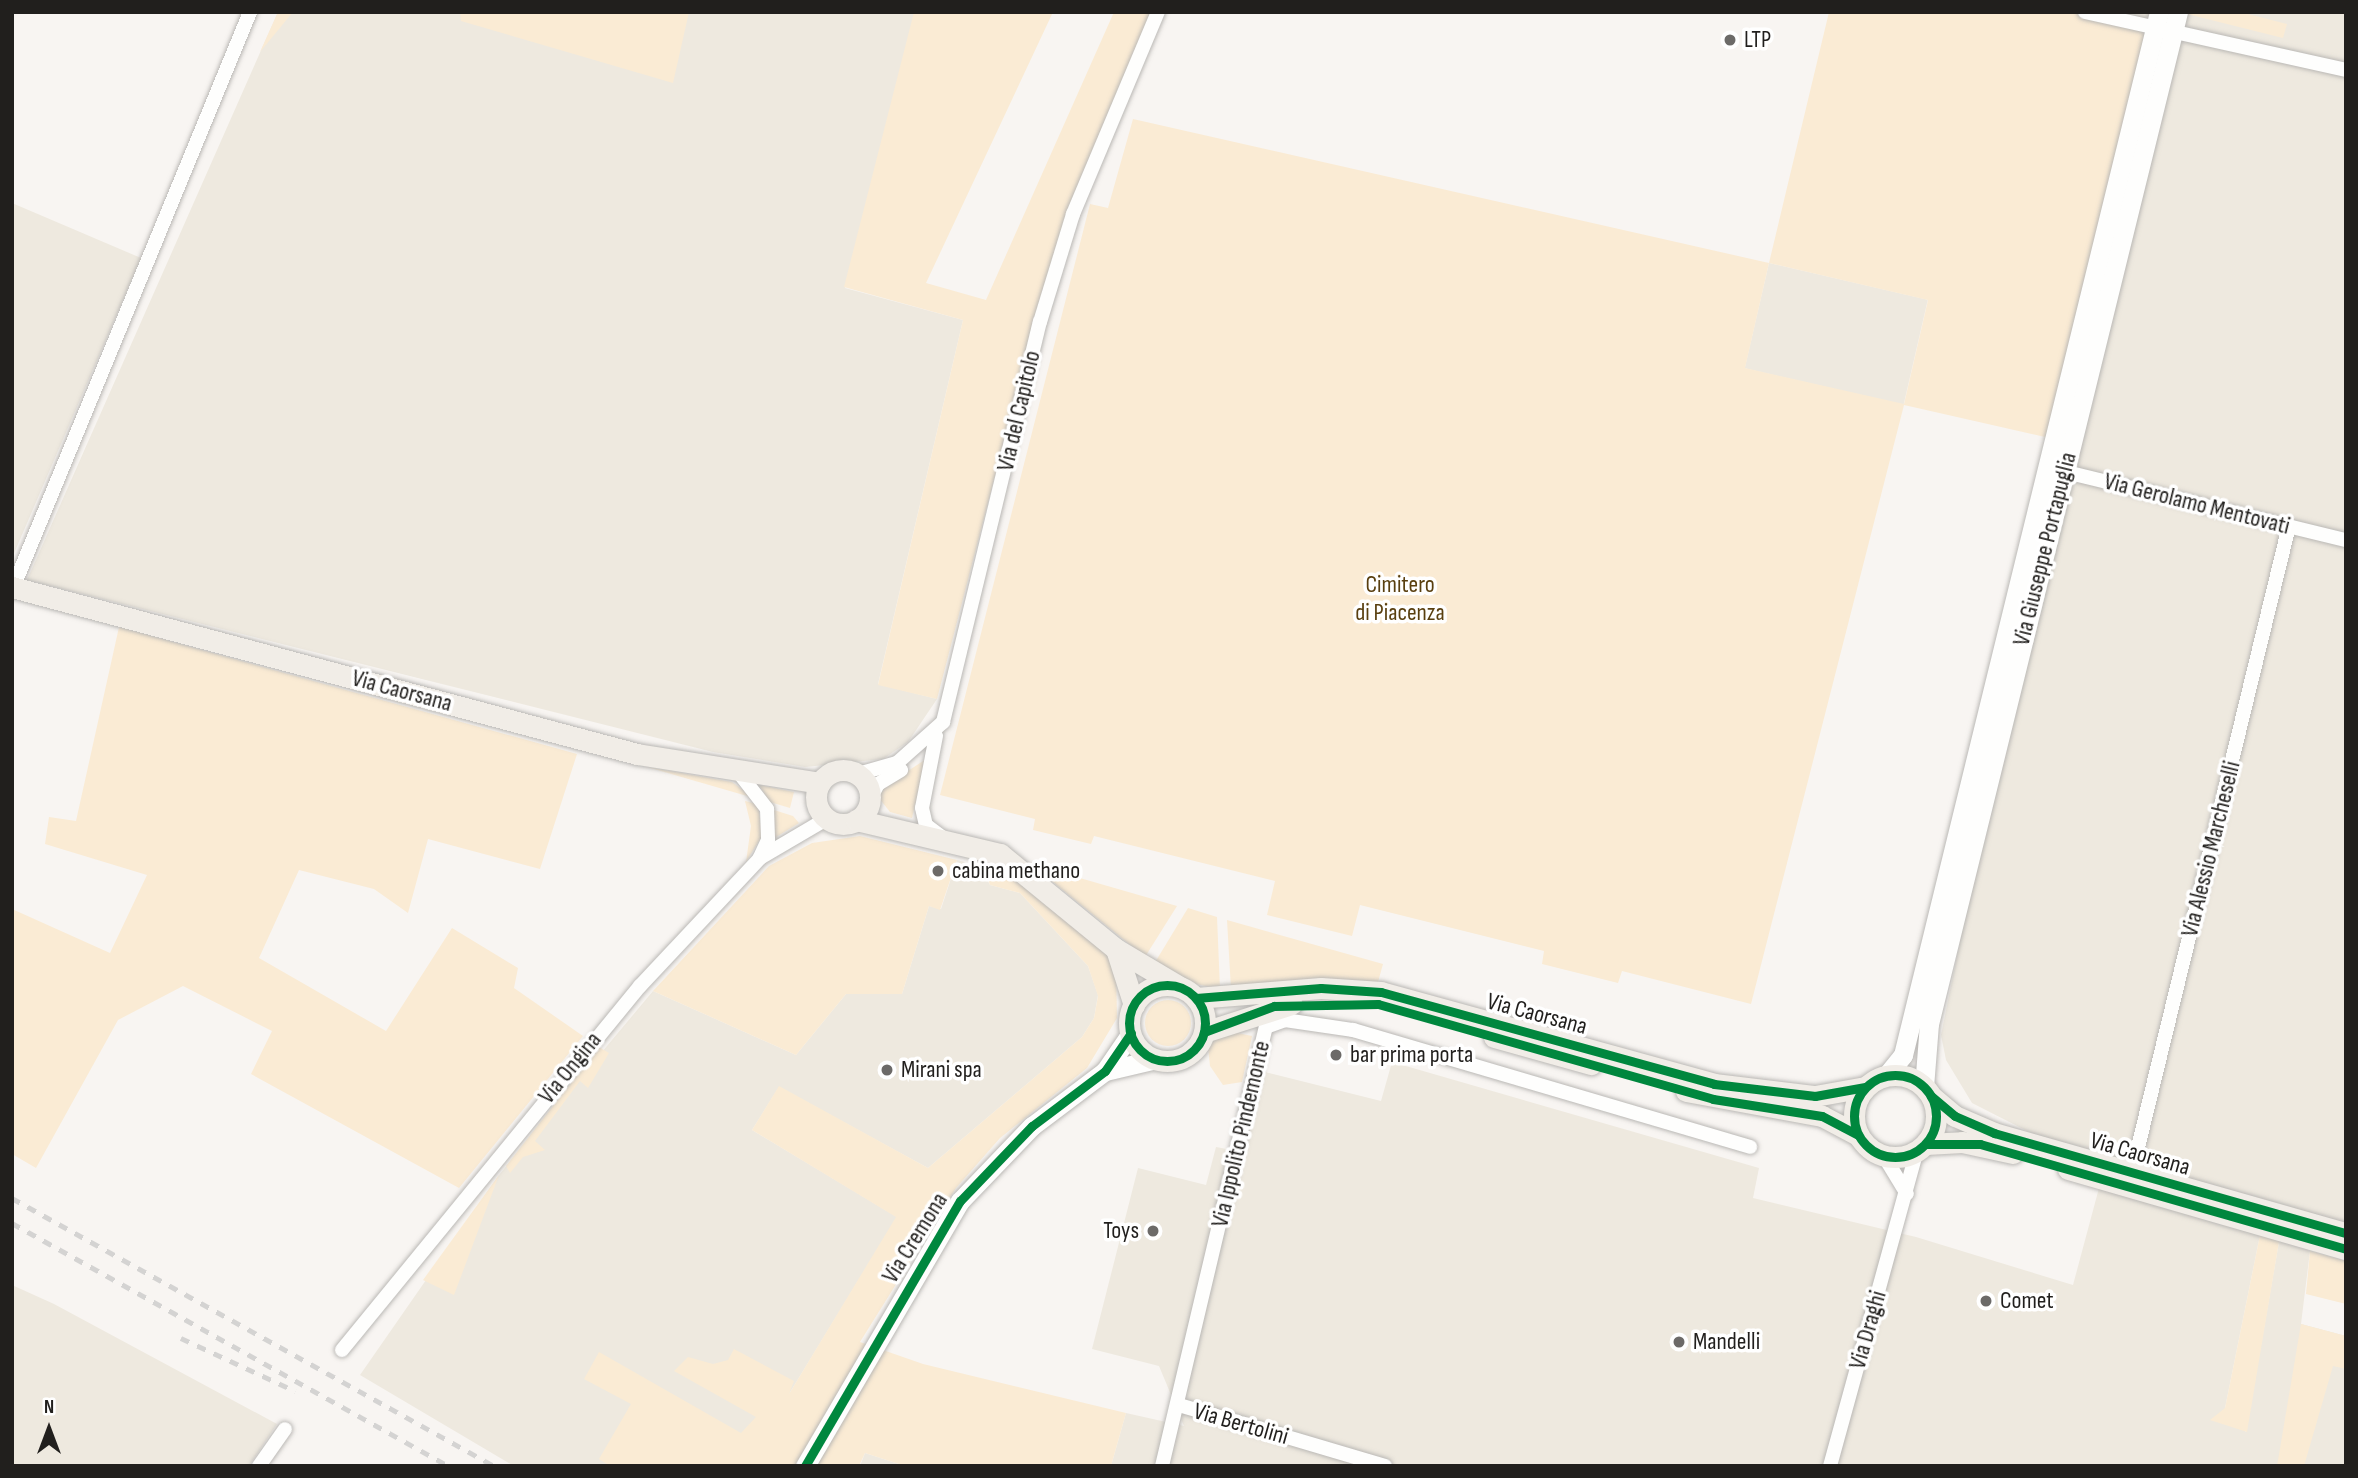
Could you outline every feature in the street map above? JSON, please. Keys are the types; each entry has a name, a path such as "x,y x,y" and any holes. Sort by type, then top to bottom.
{"main road":[{"name":"Via Giuseppe Portapuglia","path":"1928,1092 1929,1024 2056,470 2166,20"},
{"name":"Via Giuseppe Portapuglia","path":"1886,1076 1903,1055 2056,470"},
{"name":"Via Caorsana","path":"13,587 636,754 794,782 820,783"},
{"path":"824,815 820,783 841,770 858,774 865,808"},
{"path":"794,782 810,792 824,815"},
{"path":"824,815 865,808 922,834 1000,854 1116,948 1188,993 1204,1032 1181,1058 1156,1059 1105,1071"},
{"path":"1105,1071 1131,1033 1134,1005 1116,948"},
{"name":"Via Caorsana","path":"1188,993 1321,988 1381,992 1714,1084 1815,1096 1865,1087"},
{"path":"1134,1005 1149,990 1188,993"},
{"name":"Via Caorsana","path":"1204,1032 1274,1006 1378,1004 1713,1099 1822,1116 1858,1135"},
{"path":"1131,1033 1156,1059"},
{"name":"Via Cremona","path":"805,1466 960,1201 1032,1126 1105,1071"},
{"path":"1886,1076 1928,1092 1936,1121 1921,1148 1884,1156 1858,1135 1854,1110 1865,1087 1886,1076"},
{"name":"Via Caorsana","path":"1928,1092 1955,1116 1994,1133 2346,1233"},
{"name":"Via Caorsana","path":"1921,1148 1980,1144 2346,1249"}],"street":[{"path":"13,587 250,12"},
{"name":"Via del Capitolo","path":"858,774 885,769 929,744 939,729 1047,298 1073,214 1158,12"},
{"path":"2085,12 2166,20 2346,70"},
{"name":"Via Gerolamo Mentovati","path":"2056,470 2346,540"},
{"name":"Via Alessio Marcheselli","path":"2132,1172 2289,526"},
{"path":"865,808 878,784 929,744"},
{"path":"929,744 922,817 946,840"},
{"path":"739,773 767,808 768,840 760,858"},
{"name":"Via Ongina","path":"342,1350 598,1033 760,858 824,815"},
{"name":"Via Ippolito Pindemonte","path":"1179,1405 1266,1027 1285,1020 1353,1030 1751,1147"},
{"name":"Via Draghi","path":"1830,1466 1921,1148"},
{"path":"1884,1156 1907,1194"},
{"path":"1162,1466 1179,1405"},
{"name":"Via Bertolini","path":"1179,1405 1385,1466"},
{"path":"260,1466 285,1429"}],"shaded area":[{"path":"278,12 917,12 845,288 963,320 878,684 937,699 908,742 883,759 805,767 713,752 27,580"},
{"path":"2085,12 2346,12 2346,1225 2049,1142 1972,1103 1946,1060 1941,1035 2056,467"},
{"path":"12,203 141,258 12,558"},
{"path":"1769,263 1928,300 1904,405 1745,368"},
{"path":"957,860 980,866 990,885 1020,893 1088,966 1098,995 1094,1018 1082,1037 928,1168 779,1087 752,1130 897,1217 745,1466 514,1466 360,1375 499,1175 653,991 796,1055 846,994 902,994 929,906 941,909"},
{"path":"1392,1062 1759,1168 1753,1198 1916,1237 2073,1285 2099,1188 2261,1230 2225,1408 2246,1432 2280,1236 2310,1251 2301,1324 2346,1336 2346,1466 1111,1466 1126,1413 1184,1426 1159,1366 1092,1349 1138,1168 1206,1185 1216,1147 1237,1151 1257,1070 1381,1101"},
{"path":"12,1285 54,1304 277,1424 249,1466 12,1466"},
{"path":"865,1453 905,1466 860,1466"}],"green space":[{"path":"278,12 293,12 260,52"},
{"path":"460,12 689,12 673,83 461,21"},
{"path":"914,12 1053,12 926,283 986,300 1114,12 1158,12 1037,314 937,699 878,685 963,320 844,287"},
{"name":"Cimitero di Piacenza","path":"1829,12 2085,12 2154,26 2054,439 1904,405 1751,1004 1622,971 1618,983 1542,964 1544,951 1360,905 1352,936 1267,915 1275,881 1094,836 1091,844 1033,830 1035,819 940,795 1090,204 1108,208 1133,119 1769,263","holes":["1769,263 1928,300 1904,404 1745,368"]},
{"path":"2240,12 2287,24 2283,38 2187,14"},
{"path":"119,627 577,754 540,869 428,839 408,913 374,889 299,870 259,958 386,1031 452,928 518,968 514,988 583,1036 459,1188 251,1074 272,1031 183,986 118,1020 36,1168 12,1154 12,909 110,953 147,875 45,844 49,817 76,821"},
{"path":"926,759 912,818 890,812 879,798 884,787"},
{"path":"647,767 732,782 754,798"},
{"path":"759,785 794,792 790,808 770,802"},
{"path":"745,801 758,804 762,836 746,862 751,826"},
{"path":"774,810 793,816 799,823 773,839"},
{"path":"860,836 957,860 940,910 929,906 902,994 846,994 796,1055 653,991 769,866 812,843"},
{"path":"981,860 998,866 1108,956 1116,969 1117,1018 1087,1068 1000,1138 956,1188 860,1342 923,1364 1126,1413 1111,1466 905,1466 865,1453 859,1466 610,1466 599,1459 631,1404 584,1379 599,1352 741,1433 756,1417 674,1371 688,1357 713,1364 728,1360 734,1349 794,1381 789,1394 896,1217 752,1130 779,1086 928,1168 1082,1037 1094,1018 1098,996 1088,966 1020,893 990,885"},
{"path":"1052,870 1177,906 1145,957 1043,874"},
{"path":"1188,908 1217,917 1220,989 1186,982 1154,964"},
{"path":"1227,920 1383,964 1378,982 1318,979 1231,989"},
{"path":"1168,1000 1184,1007 1191,1023 1184,1039 1168,1046 1152,1039 1145,1023 1152,1007"},
{"path":"1233,1032 1252,1036 1242,1082 1223,1085 1210,1066 1208,1047 1211,1037"},
{"path":"599,1047 609,1053 588,1088 580,1081 535,1141 545,1150 523,1157 510,1173 506,1166"},
{"path":"499,1175 454,1295 423,1280"},
{"path":"2261,1230 2280,1236 2247,1432 2210,1420 2225,1408"},
{"path":"2310,1251 2346,1261 2346,1304 2306,1294"},
{"path":"2301,1324 2346,1336 2346,1369 2333,1366 2304,1466 2277,1466"}],"railway":[{"path":"12,1198 494,1466"},
{"path":"12,1223 448,1466"},
{"path":"181,1338 295,1391"}],"cycle path":[{"path":"1167,985 1181,988 1194,996 1202,1009 1205,1023 1202,1037 1194,1050 1181,1058 1167,1061 1153,1058 1140,1050 1132,1037 1129,1023 1132,1009 1140,996 1153,988 1167,985"},
{"path":"1196,998 1321,988 1381,992 1714,1084 1815,1096 1865,1087"},
{"path":"1204,1032 1274,1006 1378,1004 1713,1099 1822,1116 1858,1135"},
{"path":"805,1466 960,1201 1032,1126 1105,1071 1131,1033"},
{"path":"1895,1075 1911,1078 1924,1087 1933,1100 1936,1116 1933,1132 1924,1145 1911,1154 1895,1157 1879,1154 1866,1145 1857,1132 1854,1116 1857,1100 1866,1087 1879,1078 1895,1075"},
{"path":"1931,1096 1955,1116 1994,1133 2346,1233"},
{"path":"1926,1144 1980,1144 2346,1249"}],"place":[{"name":"LTP","path":"1730,40"},
{"name":"cabina methano","path":"938,871"},
{"name":"bar prima porta","path":"1336,1055"},
{"name":"Mirani spa","path":"887,1070"},
{"name":"Toys","path":"1153,1231"},
{"name":"Comet","path":"1986,1301"},
{"name":"Mandelli","path":"1679,1342"}]}
